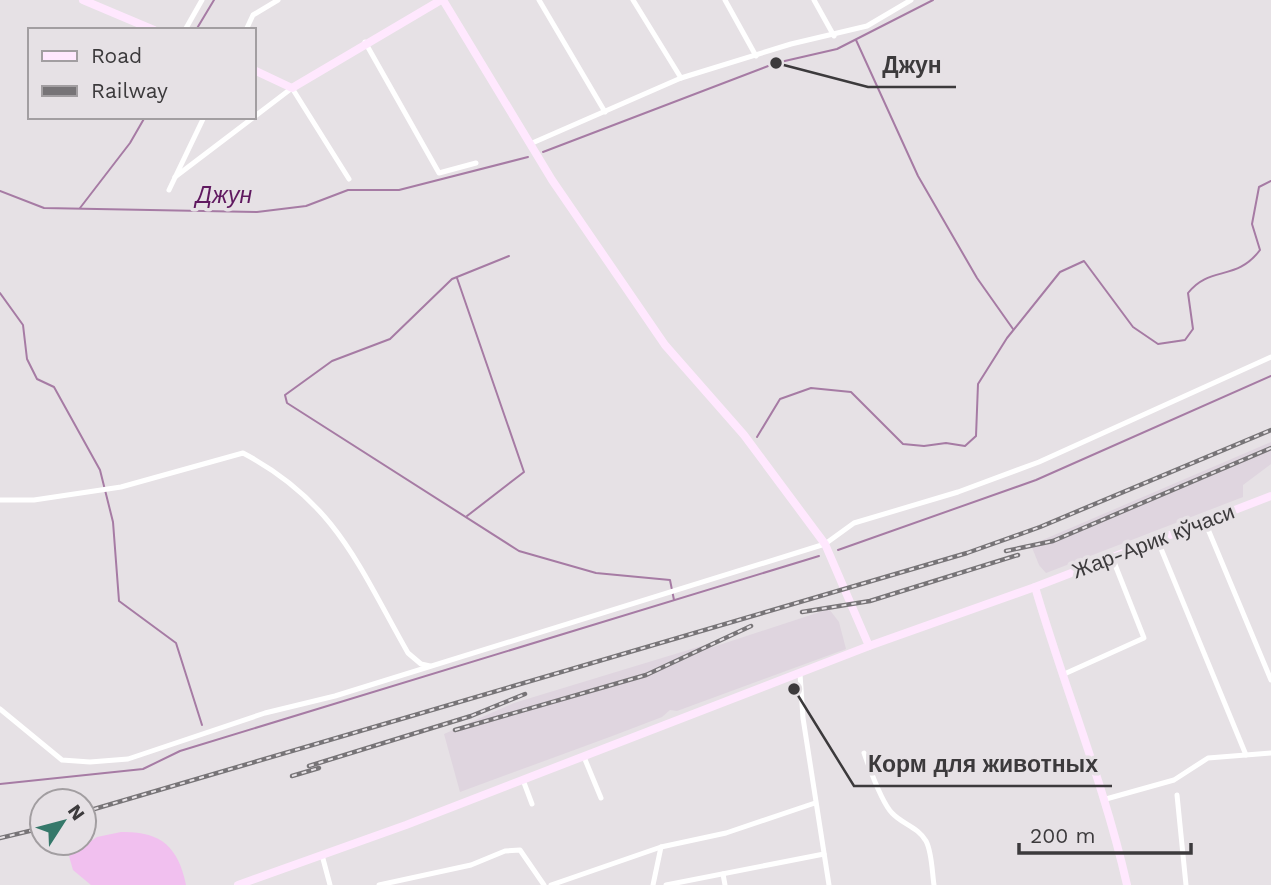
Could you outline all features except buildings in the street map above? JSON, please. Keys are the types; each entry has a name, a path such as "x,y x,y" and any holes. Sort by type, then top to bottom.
{"main road":[{"path":"83,0 149,28"},
{"path":"256,71 292,88 365,42 442,0 530,144 665,345 744,435 825,544 869,646"},
{"name":"Жар-Арик кўчаси","path":"238,885 523,780 869,646 1035,587 1271,496"},
{"path":"1035,587 1062,675 1106,799 1127,885"}],"street":[{"path":"186,28 202,0"},
{"path":"247,28 253,15 278,0"},
{"path":"539,0 606,112"},
{"path":"633,0 681,78"},
{"path":"725,0 757,56"},
{"path":"814,0 834,36"},
{"path":"530,144 681,78 791,44 834,36 867,26 907,1"},
{"path":"365,42 439,173 476,163"},
{"path":"256,115 292,88 349,178"},
{"path":"169,190 203,119"},
{"path":"175,177 251,119"},
{"path":"0,709 62,760 116,760 825,544 854,523 958,492 1039,462 1271,357"},
{"path":"0,500 34,500 121,487 243,453 293,484 321,511 351,548 416,670"},
{"path":"1205,522 1271,680"},
{"path":"1157,539 1246,755"},
{"path":"1062,675 1144,638 1112,557"},
{"path":"408,653 421,664 431,666"},
{"path":"800,674 815,803 829,885"},
{"path":"864,753 874,782 882,790 890,812 911,825 926,842 934,885"},
{"path":"1106,799 1174,780 1208,758 1271,754"},
{"path":"584,757 601,798"},
{"path":"523,780 532,804"},
{"path":"1177,795 1186,885"},
{"path":"551,885 661,847 726,833 815,803"},
{"path":"653,885 661,847"},
{"path":"379,885 471,865 505,851 520,850 544,885"},
{"path":"666,885 824,854"},
{"path":"323,855 330,885"},
{"path":"723,874 725,885"}],"shaded area":[{"path":"1271,442 1271,464 1243,485 1243,497 1046,573 1039,565 1031,545"},
{"path":"829,609 839,622 846,649 677,711 670,710 662,717 460,792 444,734 514,703 708,644 710,648"},
{"path":"135,832 157,838 178,860 186,885 91,885 73,870 69,857 98,857 98,837"}],"waterway":[{"path":"197,28 214,0"},
{"name":"Джун","path":"543,152 776,63 837,49 933,0"},
{"path":"856,40 918,176 977,278 1013,329"},
{"path":"80,208 130,143 144,119"},
{"name":"Джун","path":"0,191 44,208 257,212 306,206 348,190 399,190 528,157"},
{"path":"757,437 780,399 811,388 851,392 903,444 924,446 946,443 965,446 976,436 978,384 1007,338 1060,272 1084,261 1133,327 1158,344 1185,340 1193,329 1188,293 1205,279 1242,266 1260,250 1252,224 1259,187 1271,181"},
{"path":"509,256 452,279 390,339 332,361 285,395 287,403 519,551 596,573 670,580 674,600"},
{"path":"457,278 524,472 467,516"},
{"path":"0,293 23,325 27,359 37,379 54,387 100,470 113,522 119,601 176,643 202,725"},
{"path":"838,550 1036,480 1271,376"},
{"path":"0,784 143,769 180,751 819,556"}],"railway":[{"path":"98,808 967,553 1040,527 1271,430"},
{"path":"1006,551 1053,541 1271,448"},
{"path":"802,612 870,601 1018,555"},
{"path":"455,730 646,675 751,626"},
{"path":"309,766 471,716 525,694"},
{"path":"292,776 319,768"},
{"path":"0,838 28,831"}],"place":[{"name":"Джун","path":"776,63"},
{"name":"Корм для животных","path":"794,689"}]}
